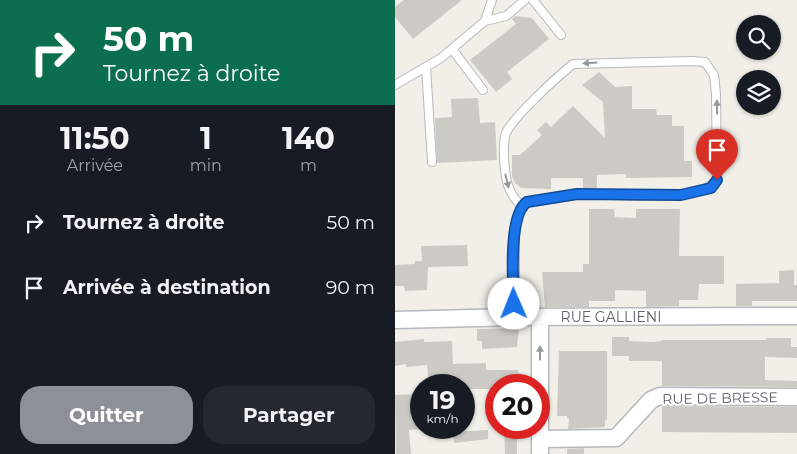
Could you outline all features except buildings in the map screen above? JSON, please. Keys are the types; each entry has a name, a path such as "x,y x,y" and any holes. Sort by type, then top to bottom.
{"street":[{"name":"RUE GALLIENI","path":"395,320 515,317 797,316"},
{"path":"540,317 540,446"},
{"name":"RUE DE BRESSE","path":"540,446 616,438 651,400 660,396 797,397"}],"lane":[{"path":"485,21 492,0"},
{"path":"395,86 452,49 485,21 506,16 525,0"},
{"path":"533,0 561,35"},
{"path":"452,49 483,90"},
{"path":"515,317 515,225 521,206 535,200 577,194 681,195 711,188 717,180 718,168 716,94 714,75 710,68 705,62 698,61 573,64 514,122 506,134 506,181 510,191 521,206"},
{"path":"426,67 432,162"}],"route":[{"path":"514,304 515,225 521,206 527,202 577,194 681,195 711,188 717,180"}]}
